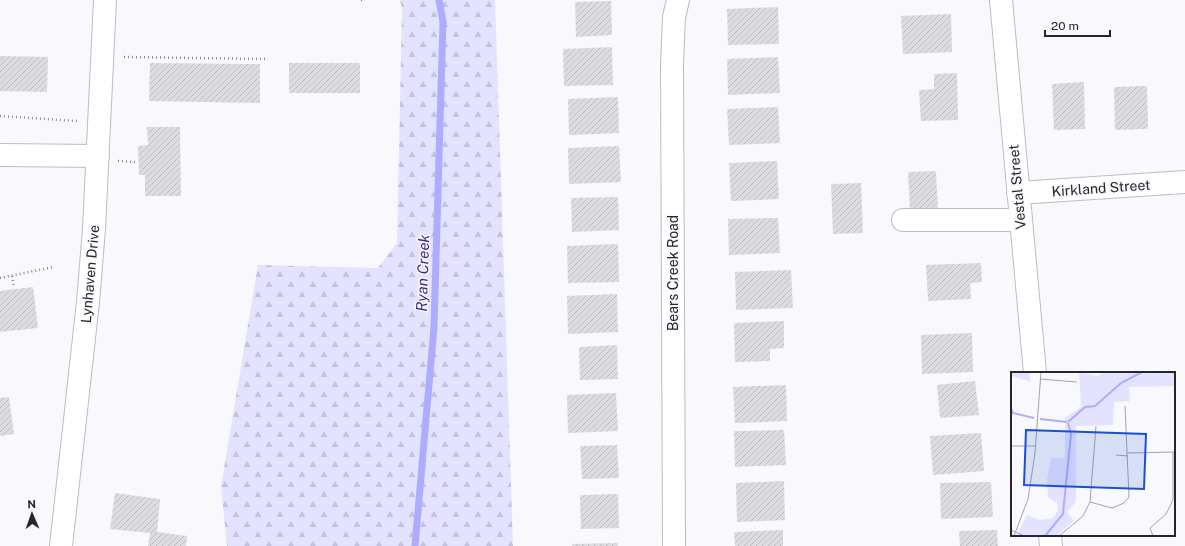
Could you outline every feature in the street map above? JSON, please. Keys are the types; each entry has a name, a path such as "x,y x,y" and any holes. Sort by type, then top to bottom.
{"street":[{"name":"Lynhaven Drive","path":"61,546 88,302 94,229 112,157 100,123 105,0"},
{"name":"Bears Creek Road","path":"674,546 672,65 674,17 678,0"},
{"name":"Vestal Street","path":"1001,0 1035,372"},
{"path":"0,155 112,157"},
{"name":"Kirkland Street","path":"1018,193 1185,182"},
{"path":"903,220 1020,220"},
{"path":"1050,536 1051,546"}],"path":[{"path":"124,64 124,56 265,59"},
{"path":"0,116 100,123"},
{"path":"0,278 53,268"},
{"path":"12,276 14,288"}],"green space":[{"path":"400,0 495,0 513,546 227,546 221,486 258,265 378,268 397,243 402,9"}],"building":[{"path":"611,1 612,35 576,37 575,2"},
{"path":"778,7 779,44 728,45 727,9"},
{"path":"951,14 952,52 903,54 901,16"},
{"path":"612,47 613,85 564,86 563,49"},
{"path":"0,56 48,57 47,92 0,91"},
{"path":"778,57 780,93 728,95 727,59"},
{"path":"150,63 260,64 260,103 149,101"},
{"path":"289,63 360,63 360,93 289,93"},
{"path":"957,73 958,120 921,121 919,90 934,89 934,74"},
{"path":"1084,82 1085,129 1054,130 1052,84"},
{"path":"1147,86 1148,129 1115,130 1114,87"},
{"path":"618,97 619,133 569,135 568,99"},
{"path":"778,107 780,143 729,145 727,109"},
{"path":"147,127 180,127 181,196 145,196 145,175 139,175 138,146 148,145"},
{"path":"619,146 621,182 569,184 568,148"},
{"path":"777,161 779,199 731,201 729,163"},
{"path":"936,171 938,210 910,211 908,172"},
{"path":"861,183 863,233 833,234 831,184"},
{"path":"618,197 619,230 572,232 571,198"},
{"path":"778,218 780,253 729,255 728,219"},
{"path":"618,244 619,282 568,283 567,246"},
{"path":"981,263 982,282 970,283 971,299 928,301 926,265"},
{"path":"791,270 793,308 736,310 735,272"},
{"path":"33,287 38,328 0,332 0,291"},
{"path":"617,294 618,332 568,334 567,296"},
{"path":"784,321 784,348 770,349 770,361 735,362 734,323"},
{"path":"972,333 973,372 922,374 921,335"},
{"path":"617,345 618,379 580,380 579,347"},
{"path":"975,381 979,415 940,418 937,385"},
{"path":"786,385 787,421 735,423 733,387"},
{"path":"616,393 618,431 568,433 567,395"},
{"path":"9,397 14,434 0,436 0,398"},
{"path":"784,430 786,465 735,467 734,431"},
{"path":"981,433 984,471 933,475 930,436"},
{"path":"617,445 619,478 582,479 580,446"},
{"path":"784,481 785,520 737,522 736,483"},
{"path":"991,482 993,517 941,519 940,483"},
{"path":"115,493 160,499 157,532 187,536 186,546 148,546 150,533 110,529"},
{"path":"618,494 619,528 581,529 580,495"},
{"path":"783,530 783,546 735,546 734,532"},
{"path":"997,530 998,546 960,546 959,531"},
{"path":"618,543 618,546 572,546 572,544"}],"waterway":[{"name":"Ryan Creek","path":"415,546 434,327 443,22 439,0"}]}
